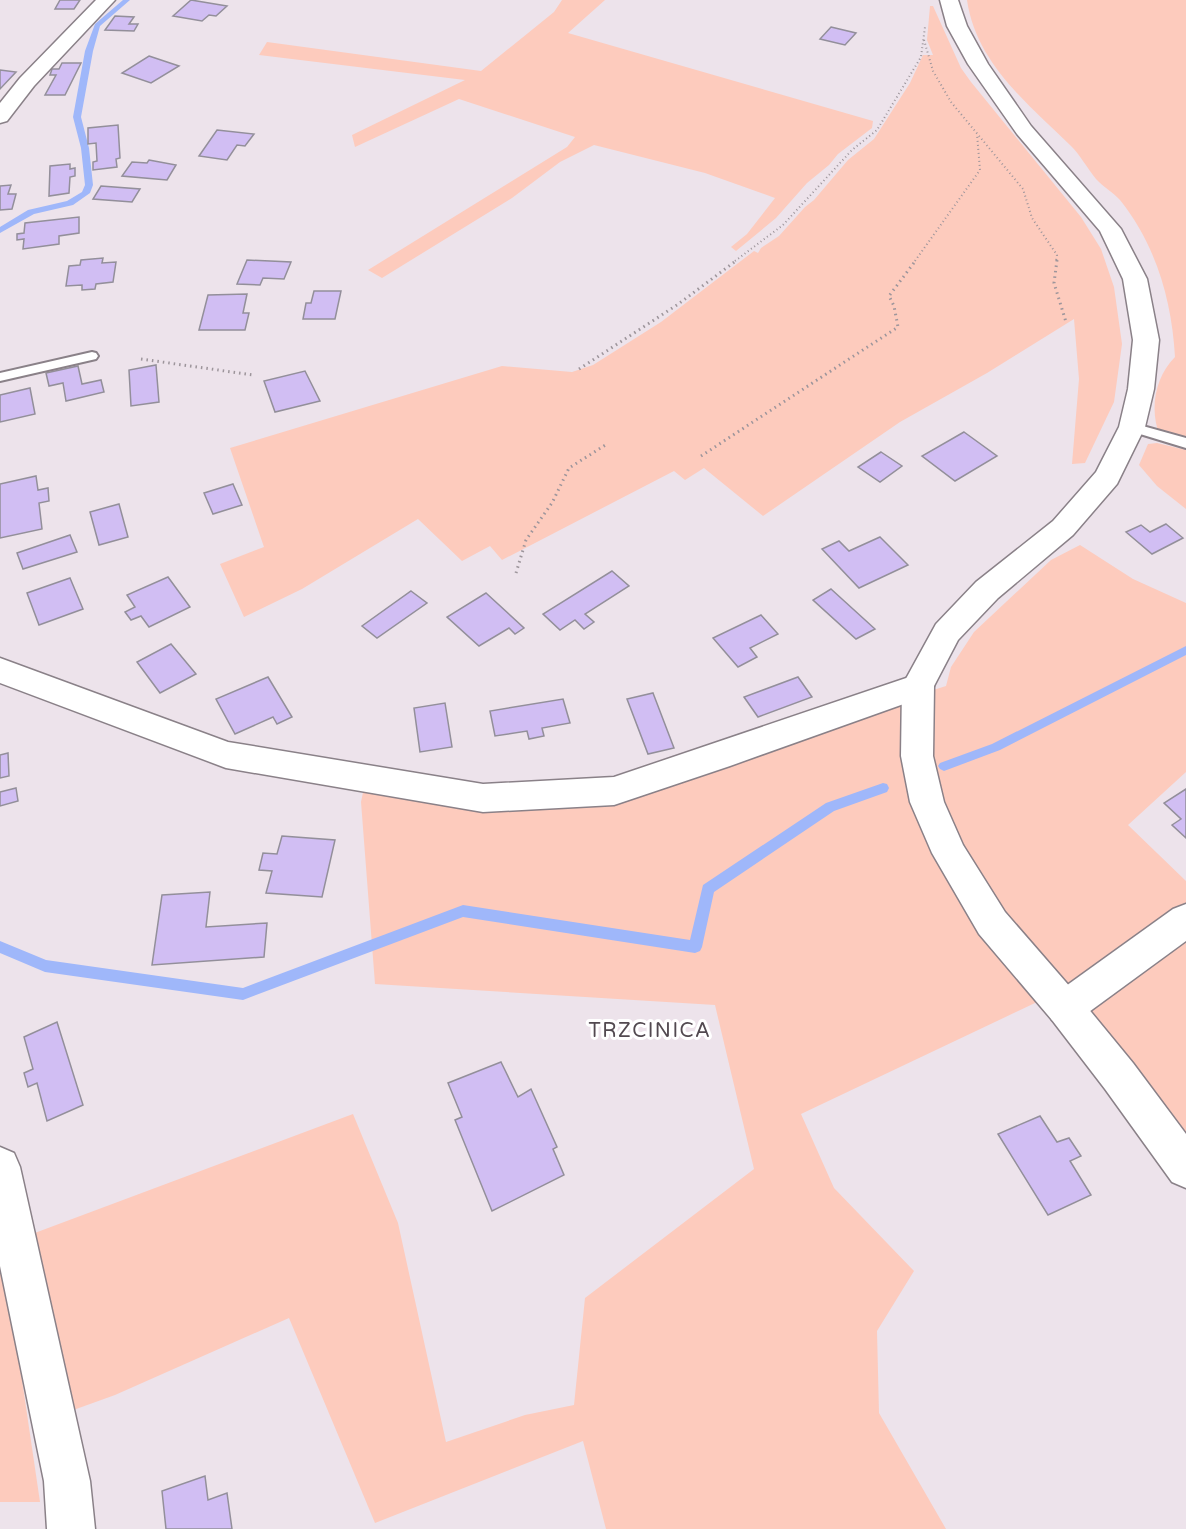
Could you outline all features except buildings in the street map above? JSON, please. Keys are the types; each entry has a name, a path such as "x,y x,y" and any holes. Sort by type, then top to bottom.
{"street":[{"path":"0,117 27,82 106,0"},
{"path":"950,0 957,26 978,64 1024,130 1110,229 1134,279 1146,340 1141,389 1132,427 1107,477 1063,528 987,590 947,632 918,686 917,756 927,802 948,853 992,923 1065,1008 1119,1076 1186,1168"},
{"path":"0,670 226,755 483,798 614,791 918,686"},
{"path":"1065,1008 1186,920"},
{"path":"1,1174 67,1481 71,1529"}],"lane":[{"path":"0,377 92,356"},
{"path":"1132,427 1186,443"}],"path":[{"path":"579,369 677,305 783,225 852,150 877,130 921,57 926,21"},
{"path":"924,39 933,71 951,102 1001,159 1023,189 1032,218 1057,255 1054,283 1066,322"},
{"path":"701,456 898,327 894,306 889,296 980,170 977,134"},
{"path":"141,359 253,375"},
{"path":"516,573 526,540 552,503 569,468 607,444"}],"shaded area":[{"path":"562,0 605,0 568,33 873,121 872,128 838,154 829,165 807,183 776,218 736,251 731,247 747,234 775,198 705,173 594,145 560,162 512,198 382,278 368,270 567,147 575,137 459,99 355,147 352,135 465,80 259,55 267,42 481,71 554,12"},
{"path":"967,0 1186,0 1186,443 1160,436 1157,426 1156,394 1163,374 1175,357 1166,295 1160,274 1143,236 1133,217 1120,200 1096,179 1075,150 1006,81 981,43 972,23"},
{"path":"930,6 933,6 961,68 971,82 1081,217 1101,249 1114,287 1122,344 1114,402 1085,463 1072,464 1079,379 1074,319 987,373 900,422 763,516 704,468 685,480 674,471 502,560 490,546 462,561 418,519 302,589 244,617 220,564 264,547 230,448 502,366 572,372 593,365 661,322 754,251 758,253 761,248 779,236 814,200 848,160 874,139 910,83 923,55 933,55 927,40"},
{"path":"1157,443 1186,450 1186,509 1157,486 1139,465 1148,444"},
{"path":"1080,545 1133,579 1186,603 1186,772 1128,825 1186,881 1186,1168 1054,994 801,1114 834,1188 914,1271 877,1331 879,1413 946,1529 606,1529 583,1441 375,1523 289,1318 115,1395 54,1417 16,1240 353,1114 398,1223 446,1442 525,1415 574,1405 585,1298 754,1169 715,1005 375,984 361,802 366,778 614,791 946,686 951,667 974,632 1051,560"},
{"path":"0,1261 9,1292 40,1502 0,1502"}],"waterway":[{"path":"0,230 31,212 70,203 86,193 89,185 85,148 77,117 89,51 97,25 127,0"},
{"path":"944,766 996,747 1186,650"},
{"path":"0,947 45,966 243,994 463,911 695,947 708,889 830,807 883,788"}],"district":[{"name":"TRZCINICA","path":"650,1030"}]}
